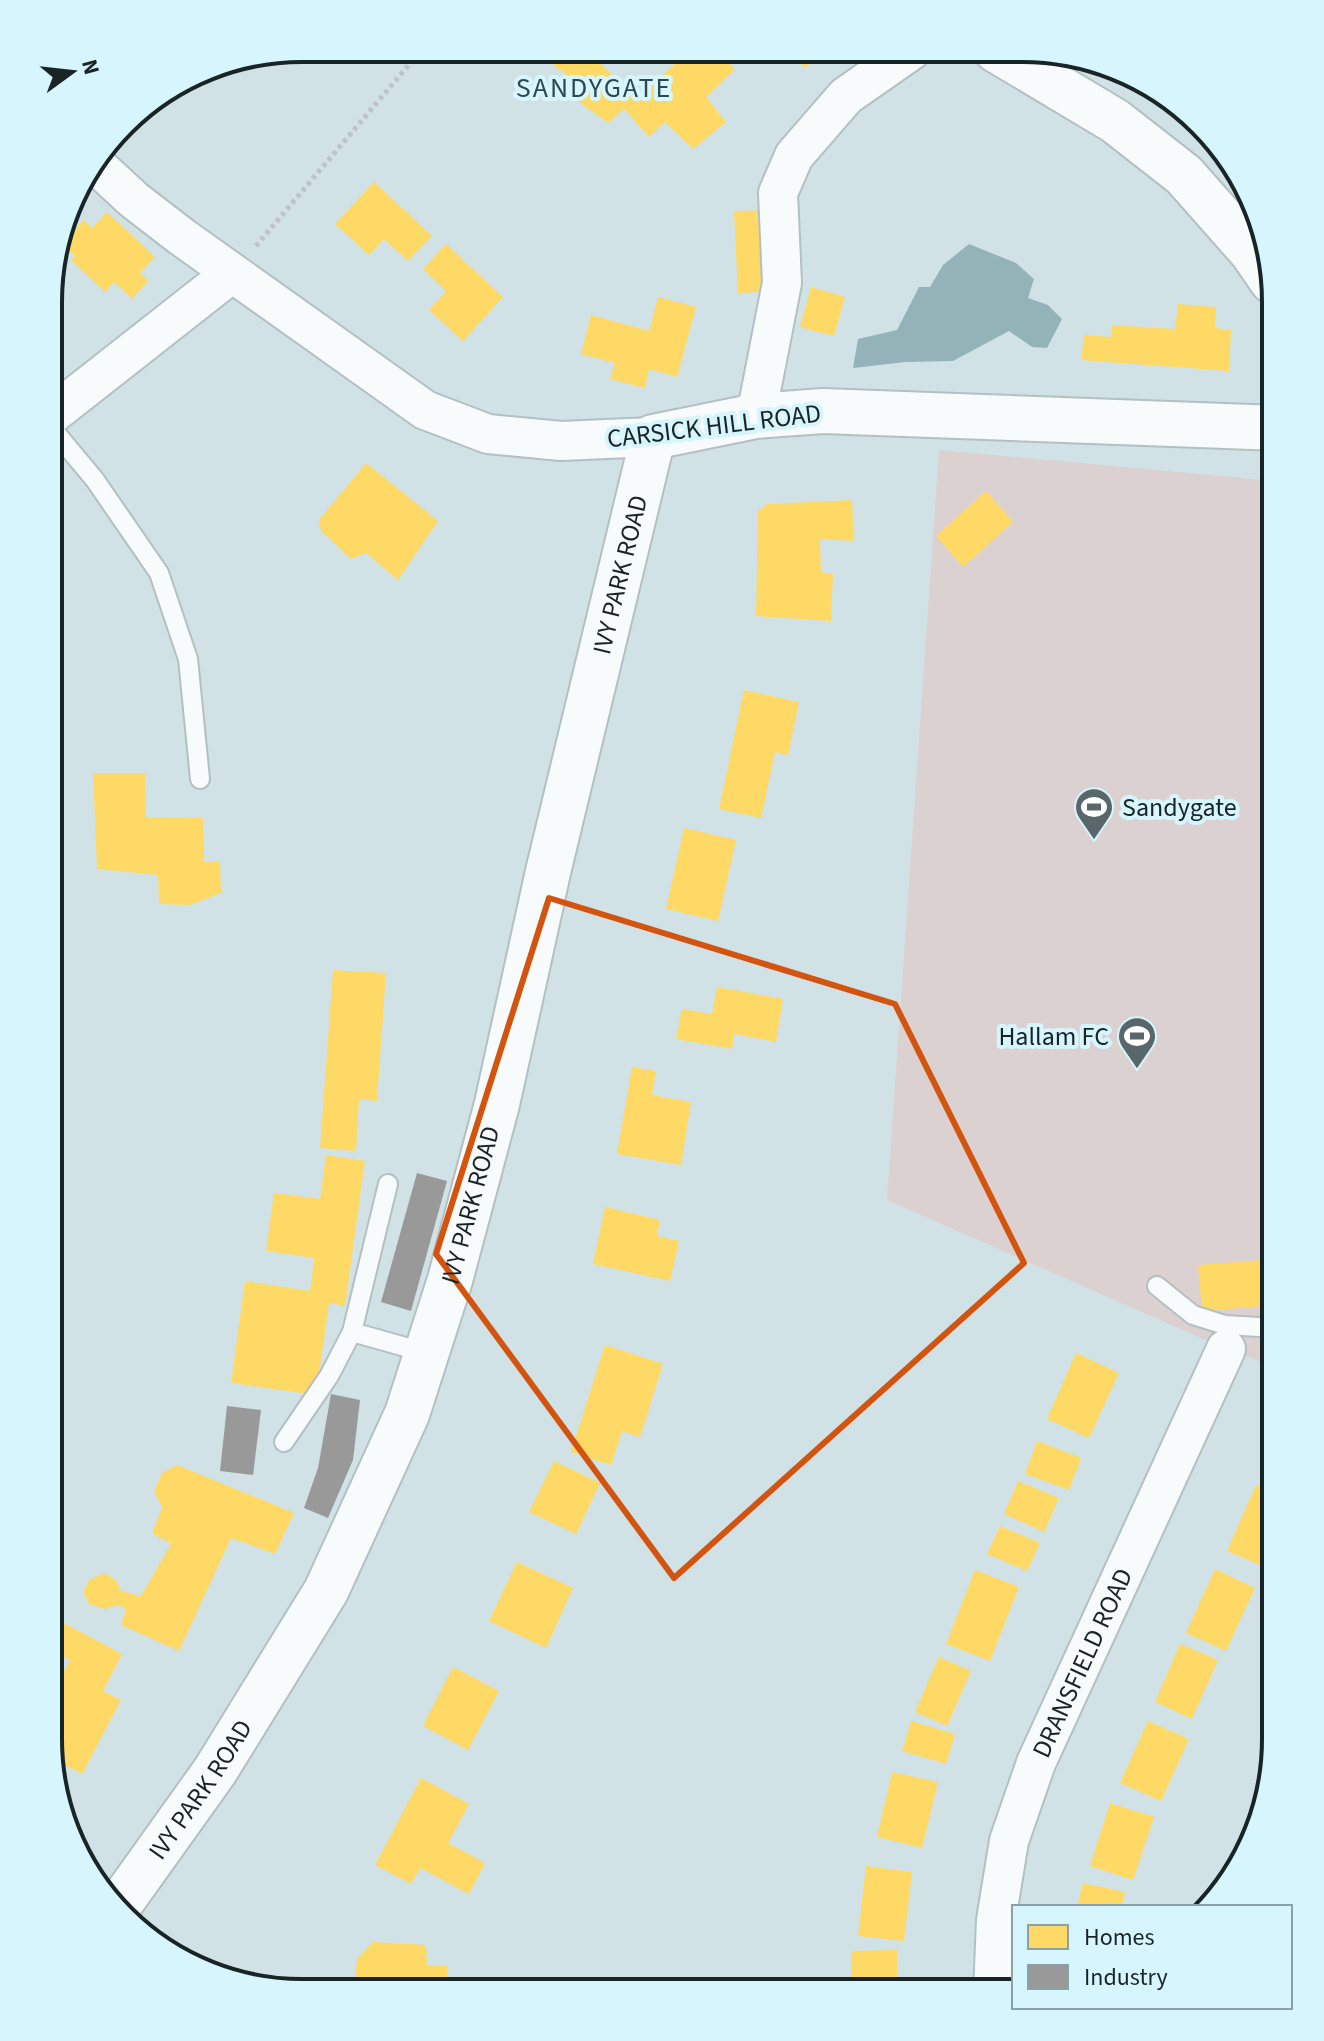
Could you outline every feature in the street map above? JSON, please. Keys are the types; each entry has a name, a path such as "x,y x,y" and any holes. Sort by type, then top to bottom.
{"street":[{"path":"756,416 782,283 778,193 794,156 846,96 895,62"},
{"path":"1016,62 1115,121 1184,175 1258,260"},
{"name":"CARSICK HILL ROAD","path":"101,170 134,200 232,273 425,410 488,434 561,441 653,437 756,416 823,411 1262,427"},
{"path":"62,407 232,273"},
{"name":"IVY PARK ROAD","path":"124,1899 215,1771 326,1591 407,1414 450,1280 497,1104 552,856 653,437"},
{"name":"DRANSFIELD ROAD","path":"994,1979 996,1920 1009,1841 1036,1763 1232,1337"}],"lane":[{"path":"62,440 95,480 159,573 188,659 200,779"},
{"path":"284,1442 329,1376 352,1332 388,1184"},
{"path":"1157,1286 1193,1315 1225,1325 1232,1337 1261,1331"},
{"path":"352,1332 427,1353"}],"path":[{"path":"232,273 410,63"}],"highlighted area":[{"path":"549,898 895,1004 1024,1263 674,1578 436,1254"}],"shaded area":[{"name":"Sandygate","path":"939,450 1262,480 1261,1362 887,1200"}],"water":[{"path":"969,244 1016,263 1034,279 1028,298 1048,305 1062,319 1047,348 1032,347 1009,331 953,361 853,368 858,339 897,330 919,287 930,287 943,265"}],"building: Homes":[{"path":"676,62 728,62 735,69 706,97 726,122 693,149 665,122 649,137 624,109 608,123 572,97 582,86 553,65 600,63 636,99"},
{"path":"374,182 432,236 408,261 384,239 369,255 335,224"},
{"path":"769,210 773,291 738,293 734,211"},
{"path":"107,212 155,257 140,273 148,281 132,299 114,282 105,292 71,260 75,256 68,250 73,232 84,220 92,228"},
{"path":"446,244 503,297 463,341 429,310 446,291 423,269"},
{"path":"811,287 845,297 834,336 800,327"},
{"path":"658,297 696,307 677,377 649,369 645,388 610,379 615,363 581,354 591,315 649,331"},
{"path":"1178,304 1216,307 1215,328 1231,330 1229,371 1081,360 1084,335 1111,337 1112,325 1175,329"},
{"path":"366,463 438,521 398,580 366,553 351,559 321,531 319,520"},
{"path":"986,491 1013,522 963,567 936,536"},
{"path":"852,500 854,541 820,539 821,572 833,574 831,621 756,616 758,511 767,504"},
{"path":"744,690 799,702 788,755 775,752 761,818 719,809"},
{"path":"93,773 145,773 146,817 203,818 204,862 220,862 221,893 190,905 159,904 158,875 97,869"},
{"path":"684,828 736,840 718,921 666,909"},
{"path":"333,970 386,973 377,1101 359,1099 356,1151 320,1148"},
{"path":"717,987 783,999 776,1042 734,1034 732,1049 676,1039 682,1009 712,1014"},
{"path":"632,1067 656,1071 652,1095 691,1102 681,1165 617,1154"},
{"path":"326,1155 365,1161 345,1306 329,1303 316,1395 231,1383 245,1281 310,1291 314,1258 266,1251 274,1193 320,1199"},
{"path":"605,1207 660,1220 657,1236 679,1241 670,1281 593,1264"},
{"path":"1261,1260 1261,1306 1202,1311 1198,1265"},
{"path":"605,1345 663,1364 640,1437 622,1431 611,1465 571,1452"},
{"path":"1076,1353 1119,1373 1089,1438 1047,1419"},
{"path":"1037,1441 1081,1458 1069,1490 1025,1474"},
{"path":"554,1461 600,1483 576,1534 529,1512"},
{"path":"177,1465 294,1513 275,1554 231,1538 179,1651 121,1625 126,1609 118,1605 105,1609 89,1604 83,1592 89,1580 104,1573 116,1580 121,1591 141,1596 171,1544 152,1533 162,1507 154,1491 162,1473"},
{"path":"1018,1481 1059,1498 1044,1532 1004,1514"},
{"path":"1256,1485 1261,1487 1261,1566 1227,1551"},
{"path":"1000,1526 1040,1543 1027,1571 987,1554"},
{"path":"517,1562 573,1588 546,1648 489,1621"},
{"path":"1215,1569 1255,1588 1226,1651 1186,1633"},
{"path":"975,1570 1019,1587 990,1661 946,1644"},
{"path":"62,1622 122,1654 103,1691 121,1700 82,1774 64,1765 63,1755 62,1675 70,1660 62,1656"},
{"path":"1180,1644 1218,1660 1192,1719 1155,1702"},
{"path":"939,1657 971,1671 947,1726 915,1712"},
{"path":"453,1667 499,1691 468,1750 423,1726"},
{"path":"911,1721 955,1734 946,1764 902,1751"},
{"path":"1148,1721 1189,1739 1161,1801 1120,1783"},
{"path":"892,1772 938,1782 922,1848 877,1837"},
{"path":"421,1778 469,1804 448,1843 485,1863 469,1894 420,1868 411,1884 375,1865"},
{"path":"1110,1803 1154,1817 1133,1880 1090,1866"},
{"path":"866,1866 912,1872 904,1941 858,1936"},
{"path":"1083,1883 1125,1892 1122,1905 1078,1905"},
{"path":"373,1942 426,1945 427,1965 447,1966 447,1979 355,1979 357,1959"},
{"path":"897,1950 898,1979 851,1979 851,1951"}],"building: Industry":[{"path":"417,1173 447,1181 411,1311 381,1302"},
{"path":"331,1394 360,1400 353,1460 328,1518 304,1508 318,1468"},
{"path":"227,1406 261,1410 253,1475 220,1471"}],"place":[{"name":"Sandygate","path":"1094,841"},
{"name":"Hallam FC","path":"1137,1070"}],"district":[{"name":"SANDYGATE","path":"594,88"}]}
